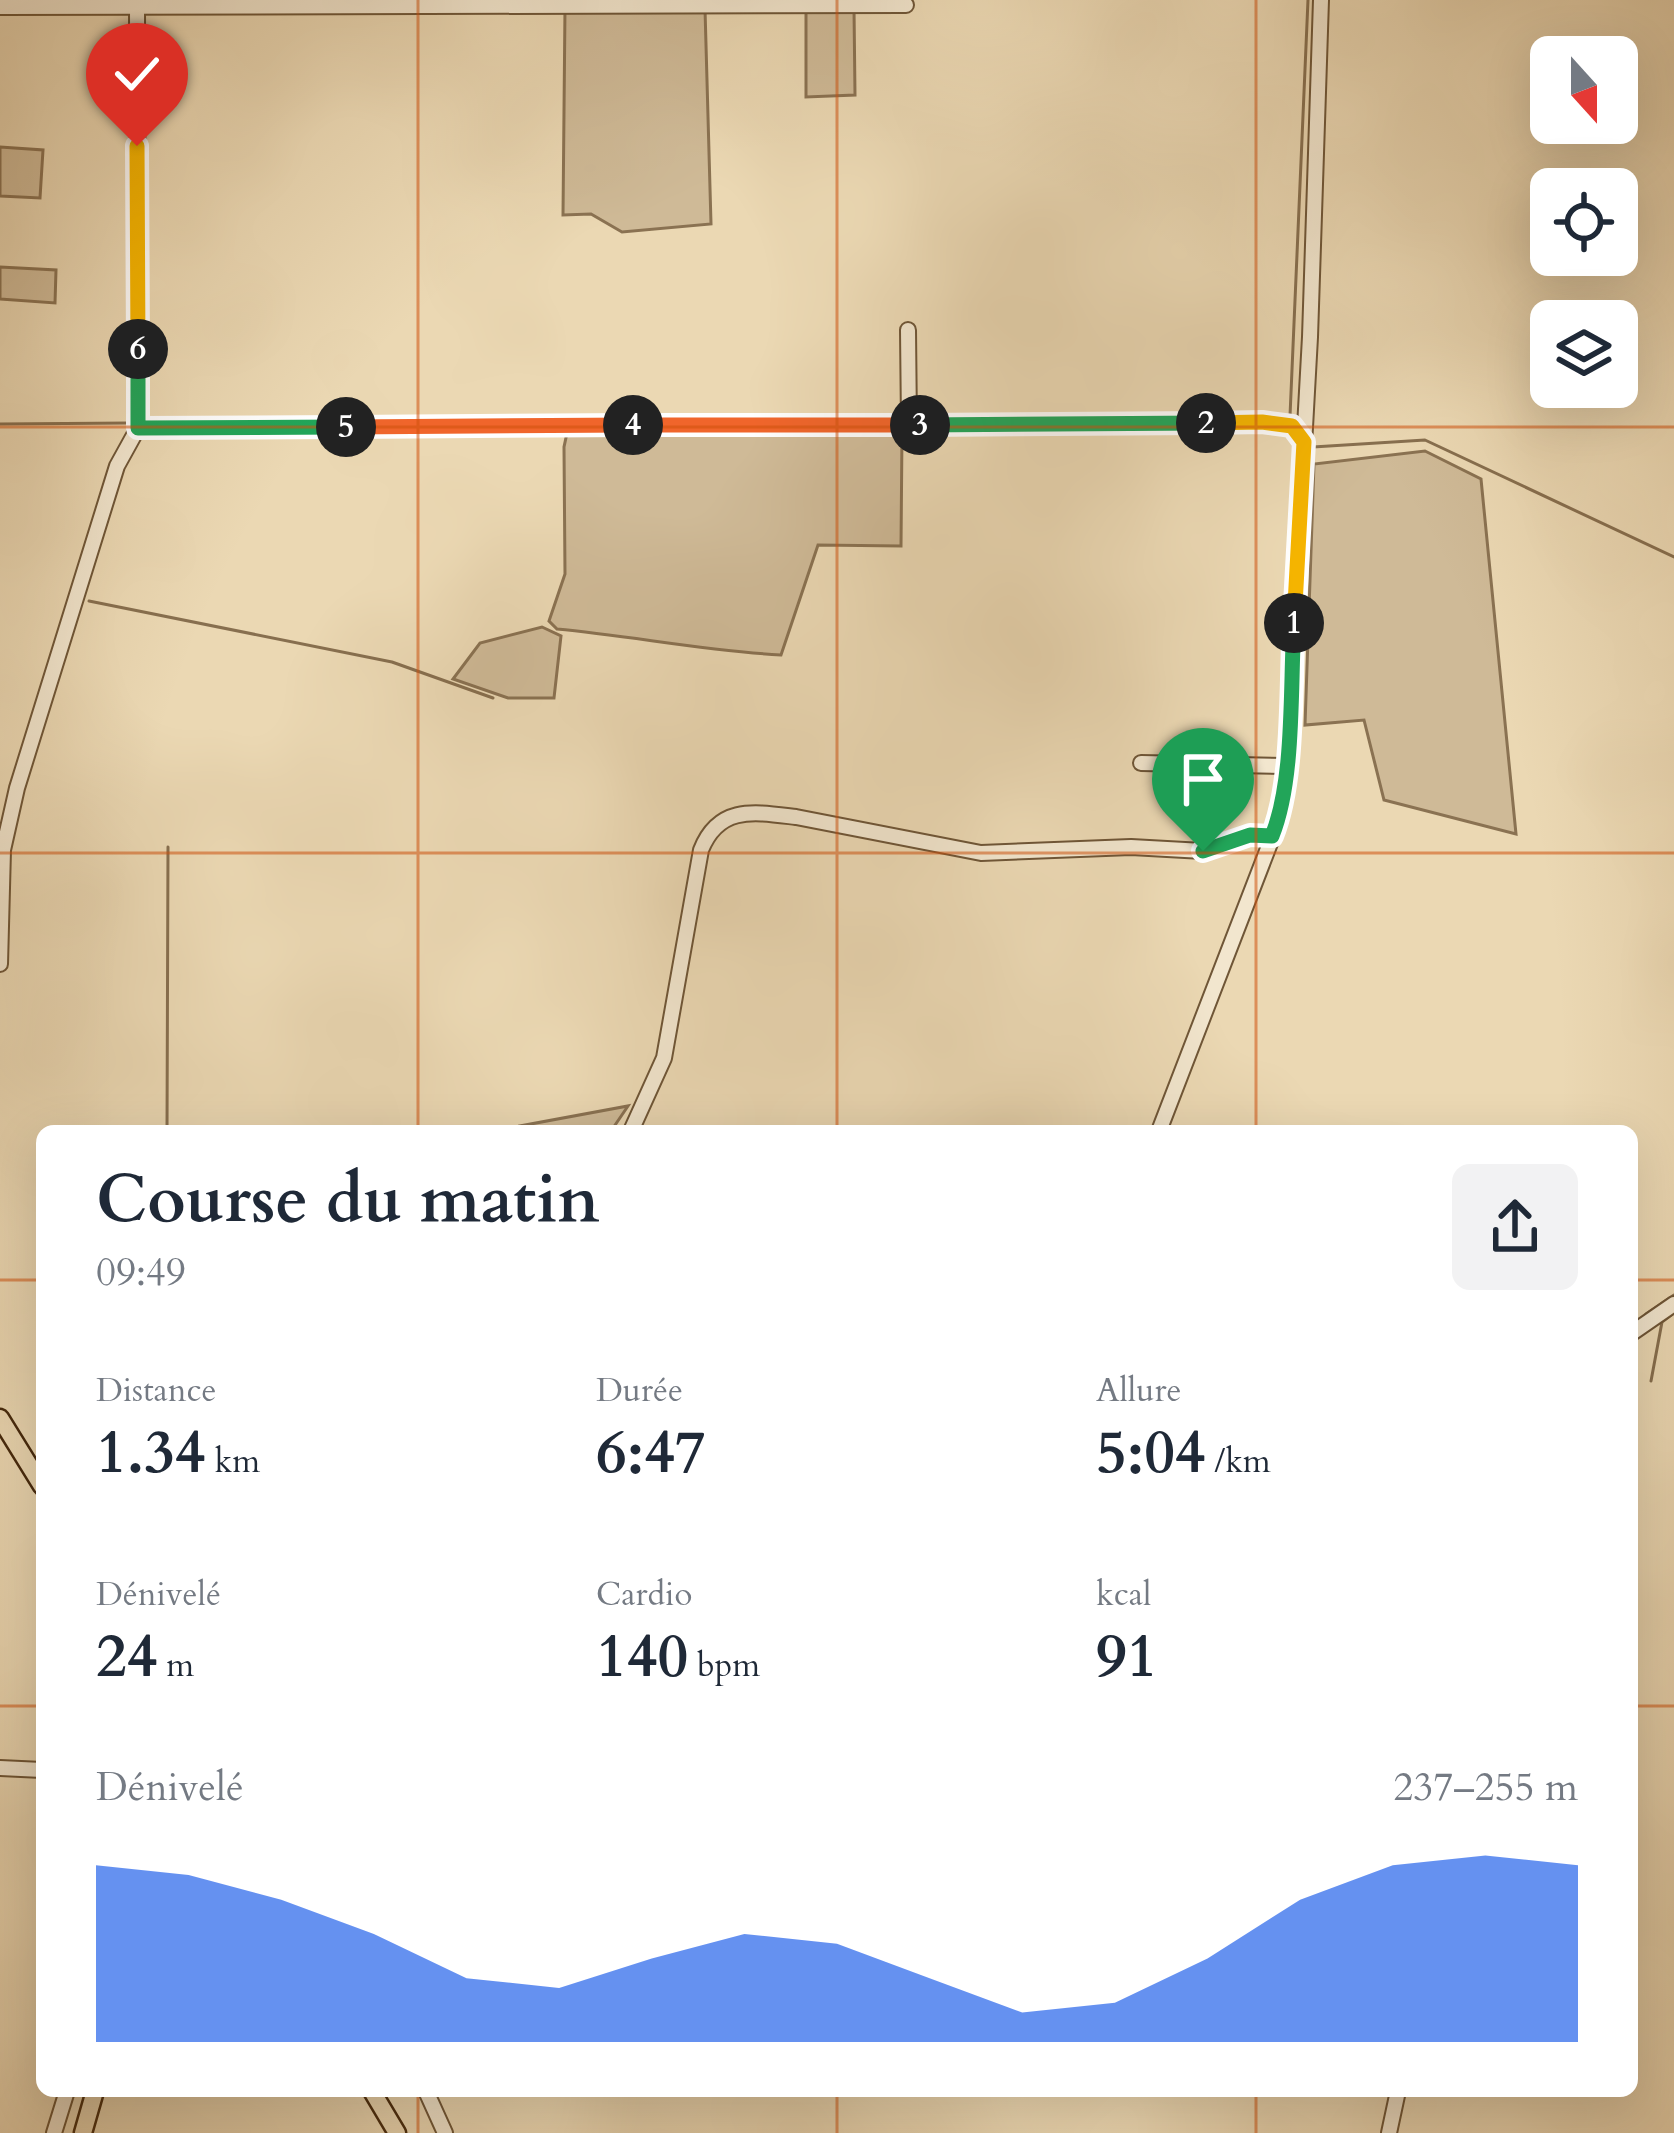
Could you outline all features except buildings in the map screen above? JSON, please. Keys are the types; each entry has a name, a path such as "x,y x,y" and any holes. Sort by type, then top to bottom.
{"main road":[{"path":"0,1418 36,1476"},
{"path":"83,2133 93,2097"},
{"path":"376,2097 397,2133"}],"street":[{"path":"1161,1125 1279,820 1304,442 1321,0"},
{"path":"0,964 3,850 17,788 117,466 138,428 136,4"},
{"path":"0,8 906,5"},
{"path":"908,330 909,425"},
{"path":"138,428 1262,422 1292,426 1304,442"},
{"path":"1141,763 1286,766"},
{"path":"634,1125 664,1058 701,850 709,830 724,817 769,813 981,853 1131,847 1203,851 1250,835 1272,836"},
{"path":"1638,1330 1674,1304"},
{"path":"0,1768 36,1770"},
{"path":"54,2133 66,2097"},
{"path":"430,2097 445,2133"},
{"path":"1389,2133 1398,2097"}],"shaded area":[{"path":"565,8 705,9 711,224 622,232 591,214 563,215"},
{"path":"806,8 854,9 855,95 806,97"},
{"path":"0,147 43,150 40,198 0,196"},
{"path":"0,267 56,270 55,303 0,299"},
{"path":"567,433 902,433 901,546 818,545 781,655 557,629 549,621 565,574"},
{"path":"1425,451 1481,479 1516,834 1384,800 1364,720 1305,725 1314,464"},
{"path":"542,627 561,636 554,698 508,698 453,679 480,643"},
{"path":"628,1106 615,1125 525,1125"}],"waterway":[{"path":"1268,416 1290,416 1308,0"},
{"path":"0,424 130,423"},
{"path":"1313,447 1425,440 1674,557"},
{"path":"89,601 392,662 493,698"},
{"path":"167,1125 168,847"},
{"path":"1646,1314 1674,1295"},
{"path":"1651,1381 1662,1322 1674,1313"}],"route":[{"path":"137,146 138,428 1262,422 1292,426 1304,442 1285,789 1279,820 1272,836 1250,835 1203,851"}]}
